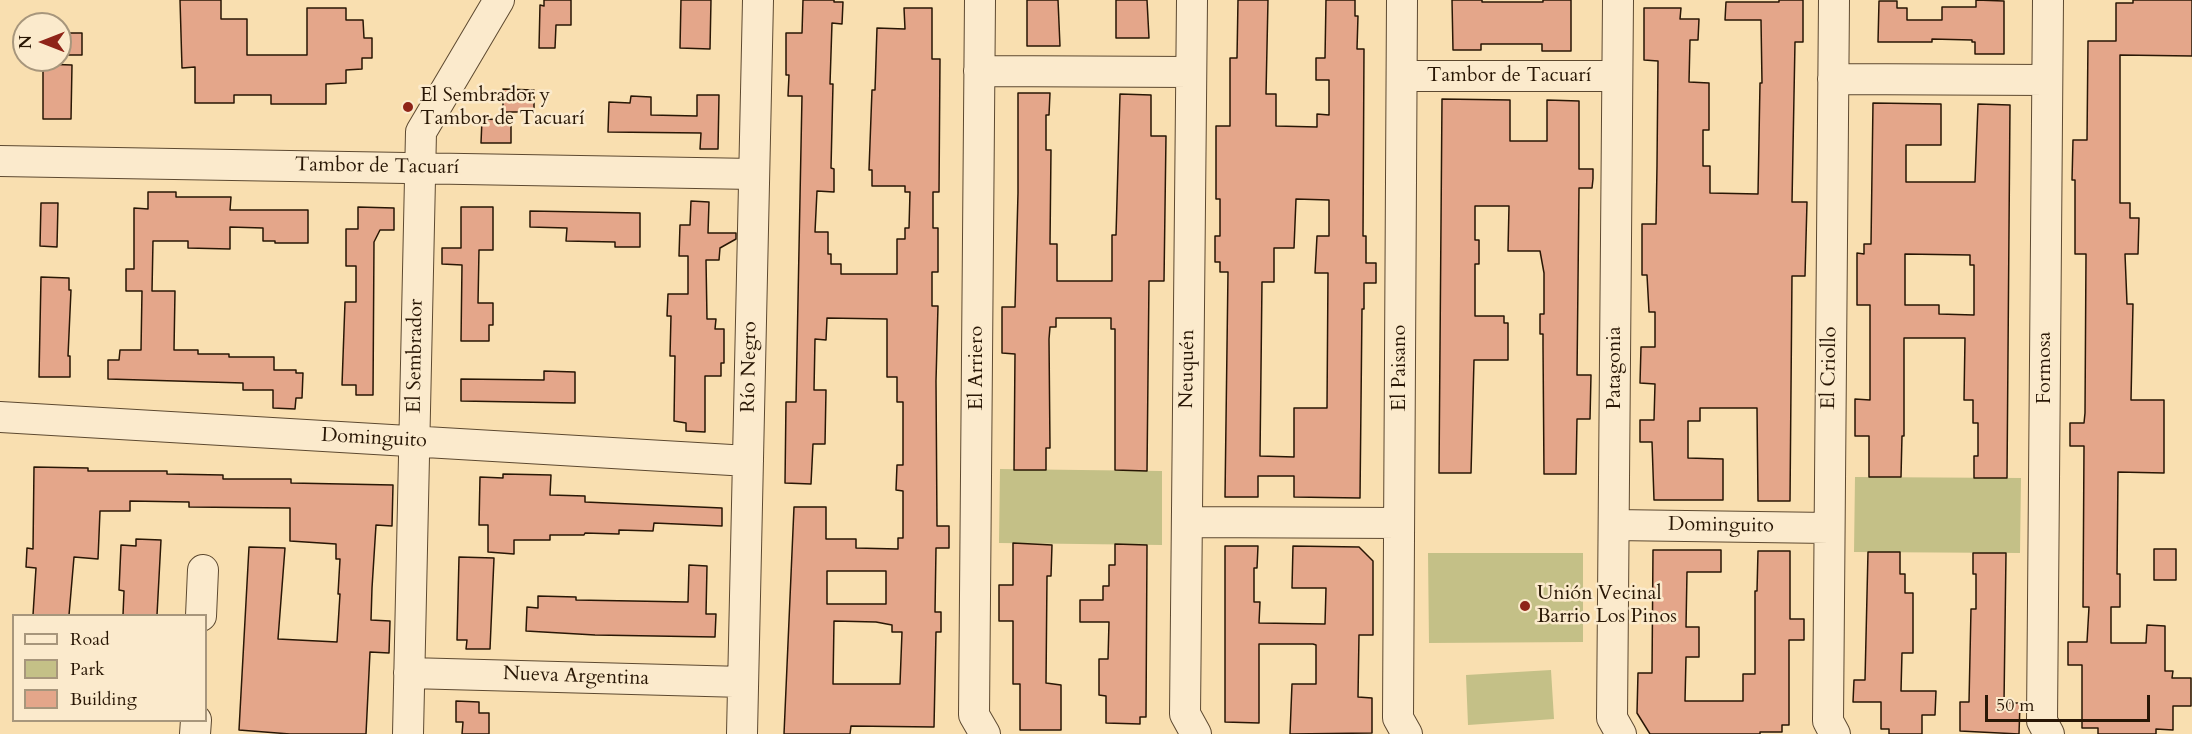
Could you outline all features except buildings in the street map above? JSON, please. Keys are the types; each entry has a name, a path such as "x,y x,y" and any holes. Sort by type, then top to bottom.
{"street":[{"name":"El Sembrador","path":"408,734 421,132 499,0"},
{"name":"Río Negro","path":"742,734 758,0"},
{"name":"El Arriero","path":"980,0 974,715 985,734"},
{"name":"Neuquén","path":"1192,0 1185,714 1196,734"},
{"name":"El Paisano","path":"1402,0 1398,718 1407,734"},
{"name":"Patagonia","path":"1618,0 1612,718 1621,734"},
{"name":"El Criollo","path":"1834,0 1827,721 1835,734"},
{"name":"Formosa","path":"2048,0 2042,721 2049,734"},
{"path":"979,71 1191,72"},
{"name":"Tambor de Tacuarí","path":"1402,76 1617,76"},
{"path":"1833,79 2047,80"},
{"name":"Tambor de Tacuarí","path":"0,161 754,174"},
{"name":"Dominguito","path":"0,417 748,461"},
{"path":"1187,522 1399,523"},
{"name":"Dominguito","path":"1614,525 1829,528"},
{"path":"201,614 203,570"},
{"name":"Nueva Argentina","path":"409,673 743,682"}],"green space":[{"path":"1000,469 1162,471 1162,545 999,543"},
{"path":"1855,477 2021,478 2020,553 1854,552"},
{"path":"1428,553 1583,553 1583,642 1429,643"},
{"path":"1551,670 1554,719 1468,725 1466,675"}],"place":[{"name":"El Sembrador y Tambor de Tacuarí","path":"408,107"},
{"name":"Unión Vecinal Barrio Los Pinos","path":"1525,606"}]}
